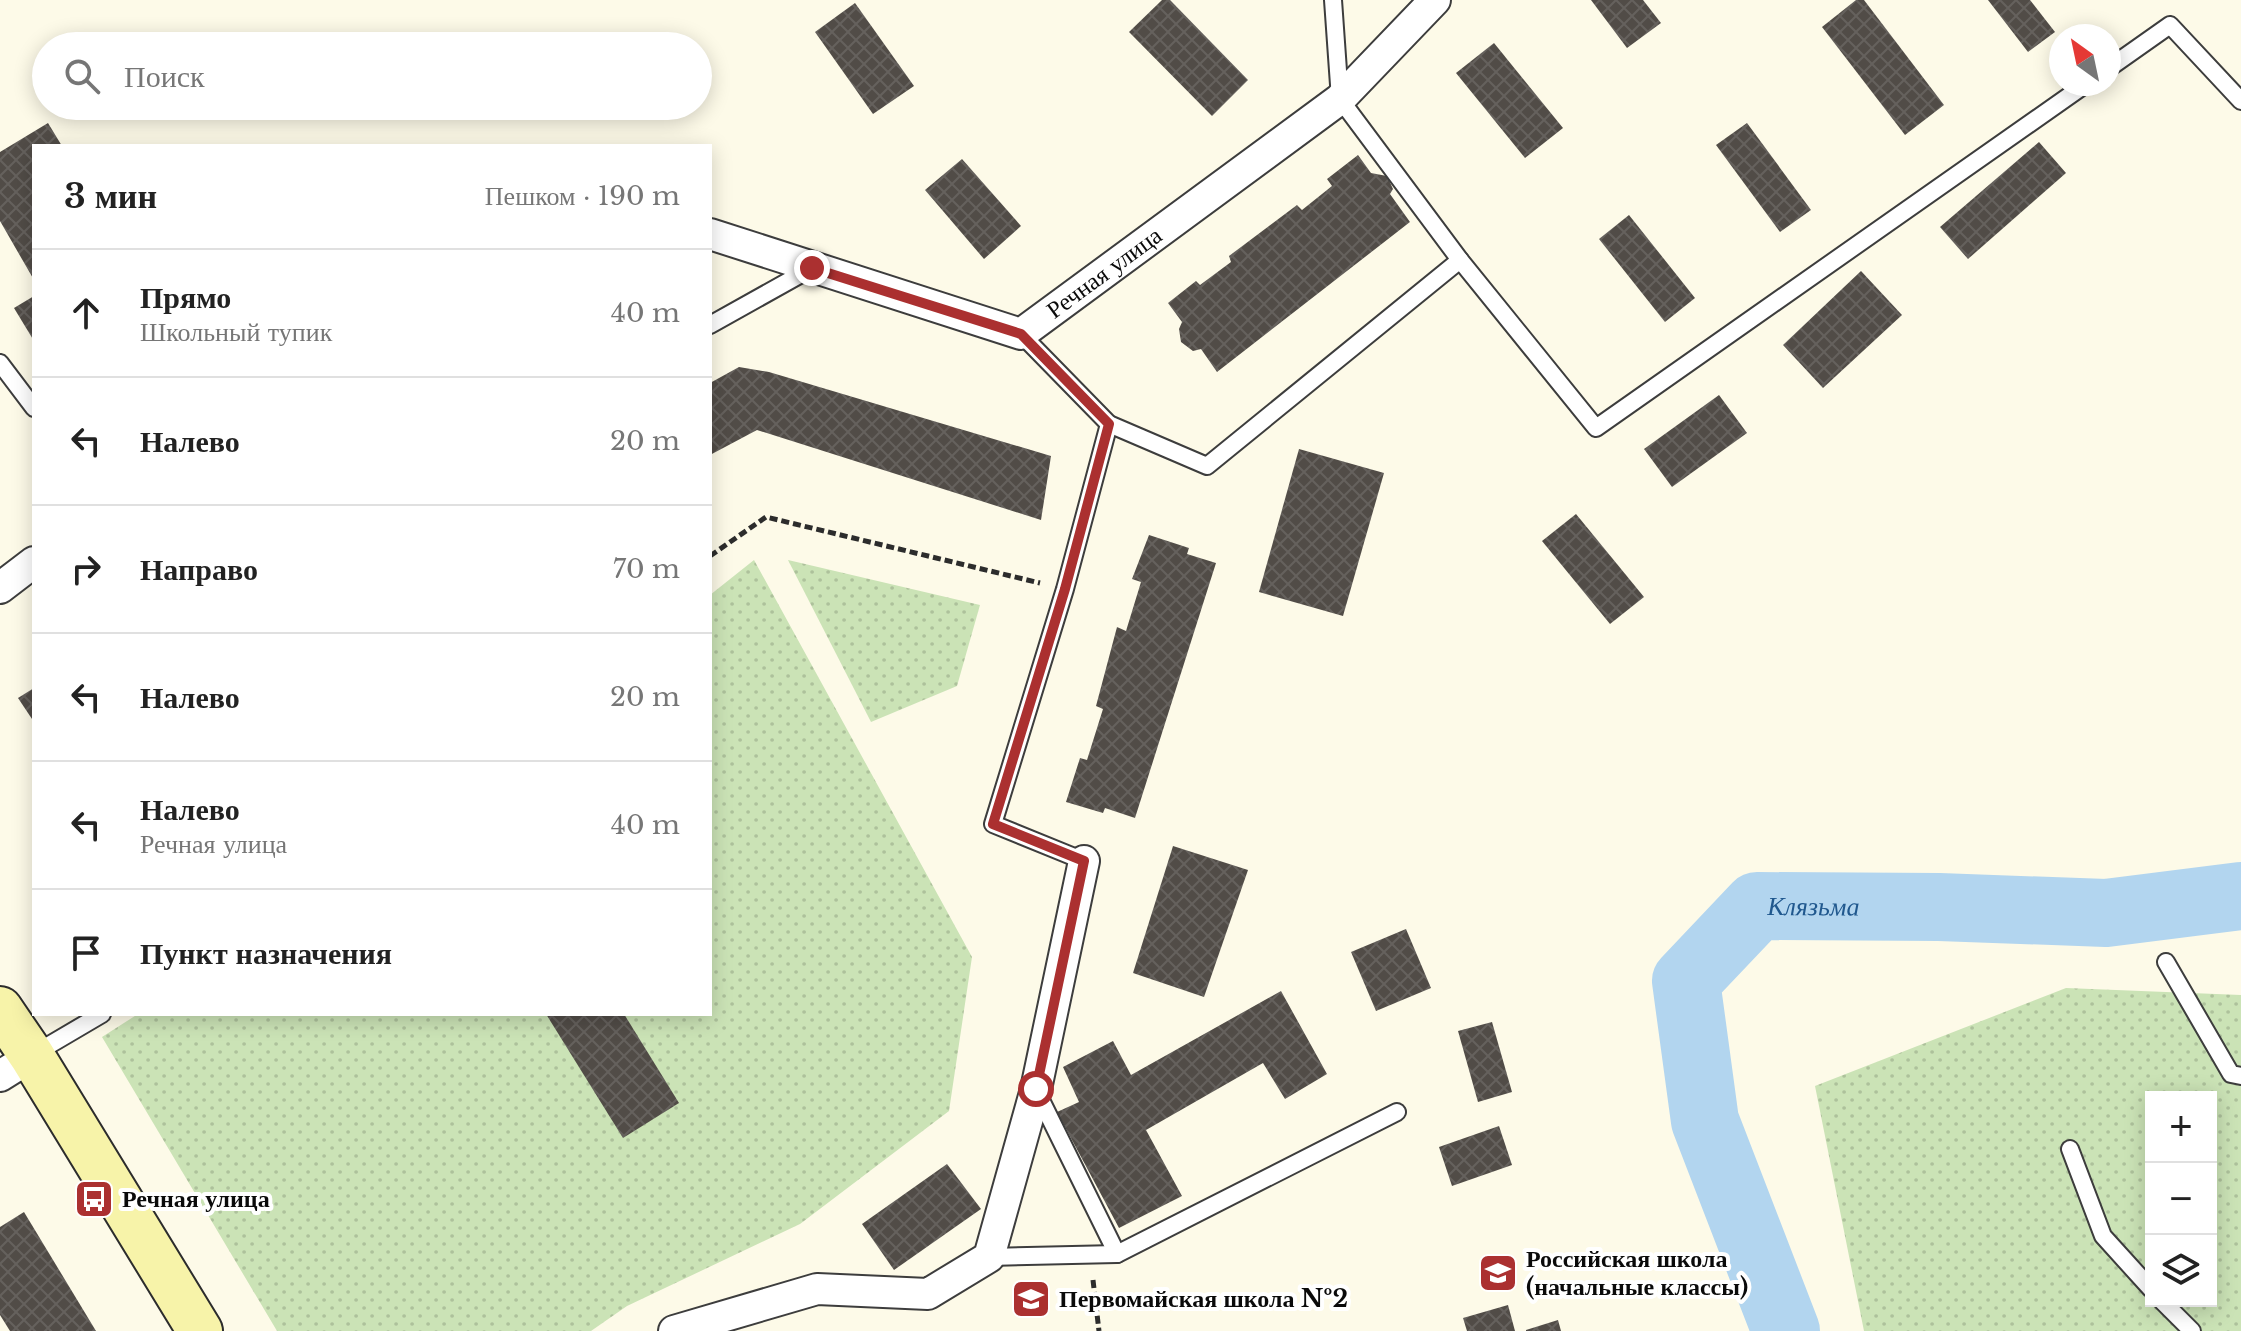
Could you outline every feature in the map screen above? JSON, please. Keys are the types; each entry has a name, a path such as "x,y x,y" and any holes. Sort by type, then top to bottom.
{"main road":[{"path":"0,1009 16,1066 200,1331"}],"street":[{"name":"Речная улица","path":"712,235 1021,334 1340,99 1435,0"},
{"path":"0,588 32,564"},
{"path":"674,1331 817,1289 928,1294 989,1257 1036,1089 1084,861"}],"lane":[{"path":"1333,0 1340,99 1460,260 1596,428 2069,96"},
{"path":"2121,60 2170,25 2241,101"},
{"path":"1021,334 1109,424 1207,466 1460,260"},
{"path":"712,324 812,268"},
{"path":"0,363 32,405"},
{"path":"1084,861 993,824 1065,589 1109,424"},
{"path":"2166,962 2231,1074 2241,1076"},
{"path":"16,1066 99,1016"},
{"path":"1036,1089 1117,1254"},
{"path":"989,1257 1117,1254 1397,1112"},
{"path":"2070,1149 2103,1236 2145,1282"},
{"path":"2168,1307 2192,1331"}],"path":[{"path":"712,555 766,517 1065,589"},
{"path":"1091,1254 1099,1331"}],"green space":[{"path":"754,560 972,957 949,1111 800,1224 627,1306 591,1331 277,1331 102,1037 135,1016 712,1016 712,593"},
{"path":"788,560 980,605 957,686 871,722"},
{"path":"2066,988 2241,995 2241,1331 1864,1331 1815,1086"}],"building":[{"path":"1162,0 1170,0 1248,80 1212,116 1129,32"},
{"path":"1591,0 1643,0 1661,23 1627,48"},
{"path":"1856,0 1864,0 1944,105 1905,135 1822,27"},
{"path":"1988,0 2030,0 2049,24 2049,36 2028,52"},
{"path":"855,3 914,86 873,114 815,32"},
{"path":"1494,43 1563,128 1525,158 1456,73"},
{"path":"48,123 61,144 32,144 32,277 0,221 0,152"},
{"path":"1747,123 1811,210 1780,232 1716,145"},
{"path":"2039,142 2066,173 1968,259 1940,227"},
{"path":"1358,155 1371,173 1387,176 1393,189 1390,194 1410,222 1217,372 1201,349 1193,351 1181,342 1179,329 1182,322 1168,303 1196,281 1200,285 1231,262 1229,256 1297,205 1302,210 1332,186 1327,179"},
{"path":"962,159 1021,226 984,259 925,190"},
{"path":"1629,215 1695,298 1665,322 1599,239"},
{"path":"1861,271 1902,315 1823,388 1783,345"},
{"path":"32,297 32,338 14,308"},
{"path":"739,367 769,372 1051,456 1041,520 757,430 712,454 712,382"},
{"path":"1719,395 1747,433 1672,487 1644,449"},
{"path":"1299,449 1384,473 1343,616 1259,592"},
{"path":"1576,514 1644,597 1610,624 1542,541"},
{"path":"1149,535 1189,548 1187,554 1216,563 1135,818 1105,808 1103,813 1066,802 1080,758 1087,760 1103,709 1096,706 1117,627 1126,631 1141,582 1132,579"},
{"path":"32,689 32,719 18,698"},
{"path":"1173,846 1248,870 1204,997 1133,973"},
{"path":"1406,929 1431,988 1376,1011 1351,952"},
{"path":"1281,991 1327,1074 1285,1099 1263,1063 1146,1130 1182,1196 1119,1228 1057,1112 1079,1102 1063,1067 1113,1041 1131,1075"},
{"path":"547,1016 625,1016 679,1103 623,1138"},
{"path":"1492,1022 1512,1092 1478,1102 1458,1031"},
{"path":"1499,1126 1512,1165 1452,1186 1439,1147"},
{"path":"947,1164 981,1209 894,1270 862,1224"},
{"path":"24,1212 96,1331 10,1331 0,1315 0,1227"},
{"path":"1508,1305 1515,1331 1467,1331 1463,1318"},
{"path":"1558,1320 1561,1331 1526,1331 1526,1330"}],"waterway":[{"name":"Клязьма","path":"1786,1331 1705,1121 1686,981 1757,906 1939,907 2106,913 2241,896"}],"place":[{"name":"Речная улица","path":"94,1199"},
{"name":"Российская школа (начальные классы)","path":"1498,1273"},
{"name":"Первомайская школа №2","path":"1031,1299"}],"route":[{"path":"812,268 1021,334 1109,424 1065,589 993,824 1084,861 1036,1089"}]}
